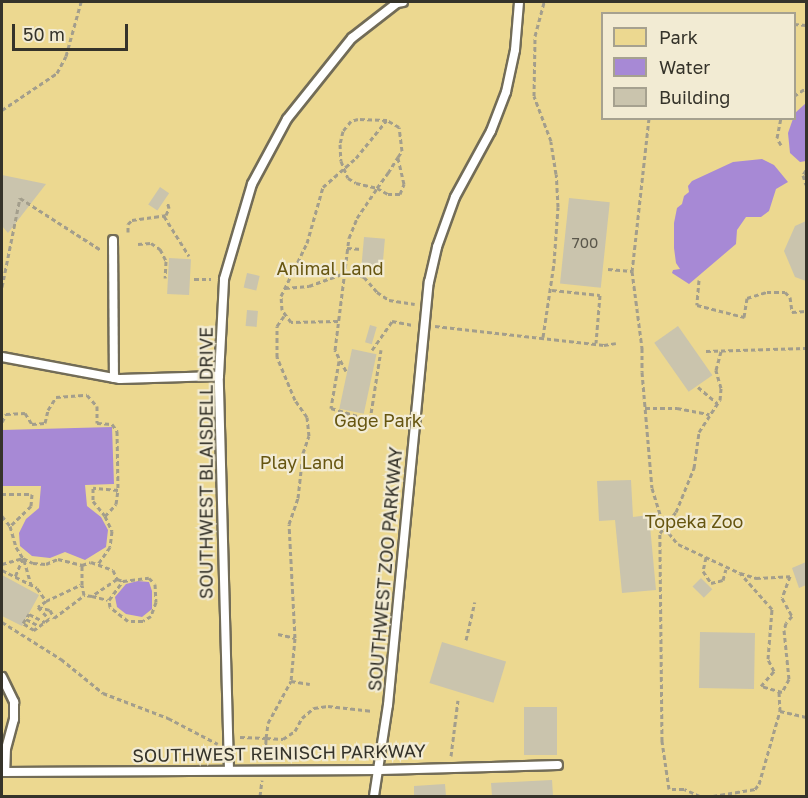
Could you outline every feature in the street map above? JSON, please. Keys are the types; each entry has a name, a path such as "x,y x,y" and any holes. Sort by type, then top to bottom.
{"lane":[{"name":"SOUTHWEST BLAISDELL DRIVE","path":"229,770 219,376 224,279 252,184 287,119 352,38 397,3 403,2"},
{"name":"SOUTHWEST ZOO PARKWAY","path":"375,796 388,705 426,306 442,230 455,196 491,131 506,92 516,50 519,2"},
{"path":"113,240 114,378"},
{"path":"2,357 114,378 219,376"},
{"path":"2,677 14,702 14,719 4,747 3,772"},
{"name":"SOUTHWEST REINISCH PARKWAY","path":"3,772 380,770 558,765"}],"path":[{"path":"2,110 57,73 66,56 81,2"},
{"path":"543,337 558,207 551,141 534,96 535,36 544,2"},
{"path":"346,372 335,350 347,248 357,218 377,188 402,151 399,127 387,120 358,119 345,127 340,150 343,169 353,182 377,188 388,194 401,193 404,182 398,157"},
{"path":"338,321 296,323 284,316 280,303 284,288 307,243 321,190 387,120"},
{"path":"649,120 632,271 642,348 652,488 664,527 678,544 726,568 756,578 790,576 782,598 792,616 784,630 789,680 779,692 780,711 759,784 755,789 713,796"},
{"path":"781,120 777,138 781,145"},
{"path":"807,170 803,175 807,185"},
{"path":"2,287 20,198 103,251"},
{"path":"128,232 131,221 164,216 168,211 167,201"},
{"path":"164,216 189,256"},
{"path":"138,244 151,243 160,249 166,261 165,278"},
{"path":"347,248 362,249"},
{"path":"553,262 559,263"},
{"path":"608,269 632,271"},
{"path":"284,288 315,285 345,273 364,277 377,292 389,300 426,306"},
{"path":"194,279 211,279"},
{"path":"699,280 698,305 744,317 747,298 767,292 785,292 790,297 792,312 807,311"},
{"path":"552,290 600,295 596,343"},
{"path":"264,770 268,723 291,681 295,638 289,524 298,498 303,453 309,436 307,417 295,400 277,357 277,326 284,316"},
{"path":"372,350 392,321 616,344"},
{"path":"706,351 807,348"},
{"path":"339,359 331,408 370,420 381,350"},
{"path":"668,796 662,741 660,533 676,512 694,468 699,432 717,403 721,388 716,364 720,351"},
{"path":"698,387 717,403"},
{"path":"2,422 6,414 25,413 32,424 45,423 48,410 56,397 87,395 97,406 97,423 112,424 117,431 118,490 116,504 105,516"},
{"path":"645,408 677,408 709,414"},
{"path":"98,564 110,547 112,531 105,516 93,501 93,488 118,490"},
{"path":"2,494 32,494 31,506 9,524 2,523"},
{"path":"2,516 9,524 31,585"},
{"path":"706,557 703,571 711,583 723,580 726,568"},
{"path":"15,577 23,558"},
{"path":"2,564 23,558 33,563 46,564 58,559 82,565 91,562 113,570 117,579 123,581 149,578 155,584 156,602 151,616 143,621 128,621 117,615 110,607 109,600 123,581"},
{"path":"82,565 84,595"},
{"path":"2,570 38,588 46,601"},
{"path":"740,573 772,609 768,659 774,671 761,686 779,692"},
{"path":"92,596 117,579"},
{"path":"38,607 82,585"},
{"path":"38,607 50,610 54,618 84,595 109,600"},
{"path":"466,640 475,602"},
{"path":"38,607 48,615 49,619 45,622 39,626 34,630 23,623 29,614 45,622"},
{"path":"2,622 60,659 103,693 200,732 227,750"},
{"path":"278,634 295,638"},
{"path":"291,681 310,684"},
{"path":"450,767 458,700"},
{"path":"240,737 283,739 295,731 302,718 314,708 328,706 373,711"},
{"path":"780,711 807,717"},
{"path":"669,789 684,789 700,796"}],"green space":[{"name":"Gage Park","path":"2,2 806,2 806,796 2,796"}],"water":[{"path":"806,103 806,161 800,162 790,153 788,133 793,120 796,120 796,112"},
{"path":"762,159 774,165 788,182 776,189 769,211 761,217 746,217 737,230 736,244 689,284 672,273 673,270 680,269 676,263 674,248 674,223 677,208 689,192 688,186 692,181 733,162"},
{"path":"112,427 114,484 85,485 87,506 101,517 108,530 106,547 85,560 65,552 50,558 32,556 20,546 19,533 26,519 39,508 41,486 2,486 2,430"},
{"path":"138,581 149,582 152,591 152,609 142,617 126,614 117,607 115,597 126,584"}],"building":[{"path":"2,175 46,184 8,233 2,226"},
{"path":"160,187 169,193 157,211 148,204"},
{"path":"569,198 610,202 601,288 560,284"},
{"path":"806,221 806,281 795,277 784,251 795,226"},
{"path":"364,237 385,239 382,273 361,271"},
{"path":"169,258 191,259 189,295 167,294"},
{"path":"247,273 260,276 256,291 244,288"},
{"path":"247,310 258,311 257,327 246,326"},
{"path":"370,325 377,327 372,344 365,342"},
{"path":"678,326 712,375 689,392 654,343"},
{"path":"352,349 376,354 364,414 339,409"},
{"path":"631,480 633,517 649,515 656,590 622,593 615,520 599,521 597,481"},
{"path":"806,562 806,585 799,588 792,568"},
{"path":"2,575 39,595 22,626 2,616"},
{"path":"701,578 712,589 704,598 693,586"},
{"path":"700,632 755,633 754,689 699,688"},
{"path":"442,642 506,662 494,703 429,683"},
{"path":"524,707 557,707 557,755 524,755"},
{"path":"552,780 553,796 492,796 491,783"},
{"path":"445,784 446,796 414,796 414,786"}],"park label":[{"name":"Animal Land","path":"330,268"},
{"name":"Play Land","path":"302,462"},
{"name":"Topeka Zoo","path":"694,521"}]}
